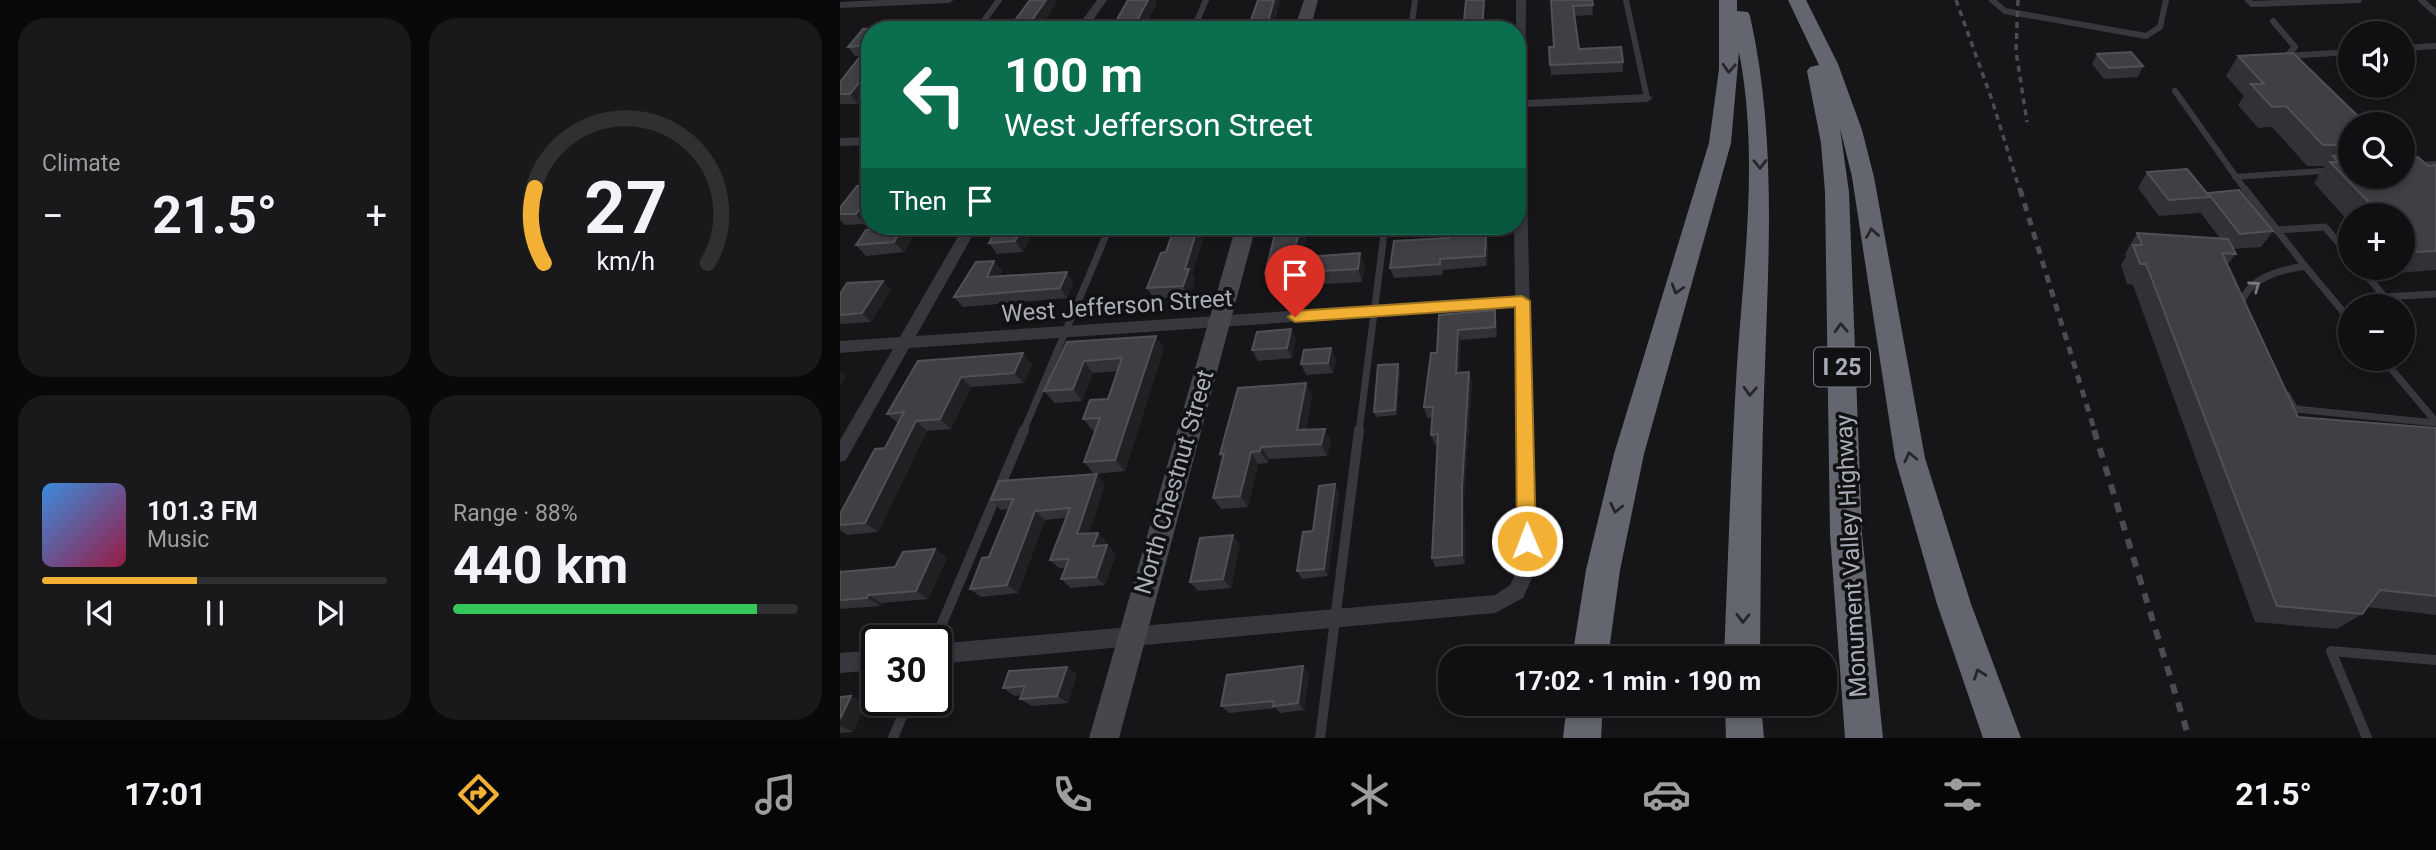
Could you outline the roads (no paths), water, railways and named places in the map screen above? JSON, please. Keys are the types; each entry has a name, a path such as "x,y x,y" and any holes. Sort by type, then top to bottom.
{"highway":[{"path":"1592,646 1603,570 1626,465 1720,143 1729,69 1728,0"},
{"path":"1736,0 1750,60 1760,161 1745,485 1742,646"},
{"path":"1796,0 1833,70 1853,131 1910,458 1954,604 2003,738"},
{"name":"Monument Valley Highway","path":"1796,0 1821,89 1832,143 1837,192 1845,488 1857,684 1864,738"},
{"path":"1582,738 1584,716"},
{"path":"1744,716 1745,738"}],"main road":[{"path":"1305,21 1311,0"},
{"name":"North Chestnut Street","path":"1104,738 1243,235"}],"street":[{"path":"840,5 949,0"},
{"path":"1087,21 1102,0"},
{"path":"1520,21 1521,0"},
{"path":"1526,104 1647,98"},
{"path":"840,142 861,141"},
{"path":"840,455 966,235"},
{"path":"952,653 1495,604 1519,591 1527,569 1521,235"},
{"name":"West Jefferson Street","path":"840,347 1522,301"},
{"path":"840,663 861,661"}],"lane":[{"path":"984,21 999,0"},
{"path":"1197,21 1206,0"},
{"path":"1412,21 1415,0"},
{"path":"1626,0 1647,98"},
{"path":"1992,0 2005,11 2140,36 2151,35 2160,29 2166,0"},
{"path":"2248,0 2252,4 2359,0"},
{"path":"2421,0 2436,13"},
{"path":"2273,21 2295,47 2287,56"},
{"path":"2415,47 2436,46"},
{"path":"2287,56 2338,53"},
{"path":"2287,56 2297,66"},
{"path":"2175,91 2235,177 2338,306"},
{"path":"2415,165 2436,164"},
{"path":"2235,177 2338,170"},
{"path":"855,197 861,189"},
{"path":"2276,230 2325,227 2338,242"},
{"path":"940,625 1106,235"},
{"path":"1320,738 1384,235"},
{"path":"2247,318 2241,306 2241,298 2250,289 2276,272 2305,266"},
{"path":"2370,280 2385,297 2436,294"},
{"path":"2393,371 2436,423"},
{"path":"2283,387 2295,410 2436,423"},
{"path":"2367,738 2331,651 2436,660"},
{"path":"893,738 902,716"}],"railway":[{"path":"1956,0 1992,100 2020,191"},
{"path":"2018,0 2016,51 2027,122"},
{"path":"2020,189 2095,432"},
{"path":"2094,430 2189,738"}]}
